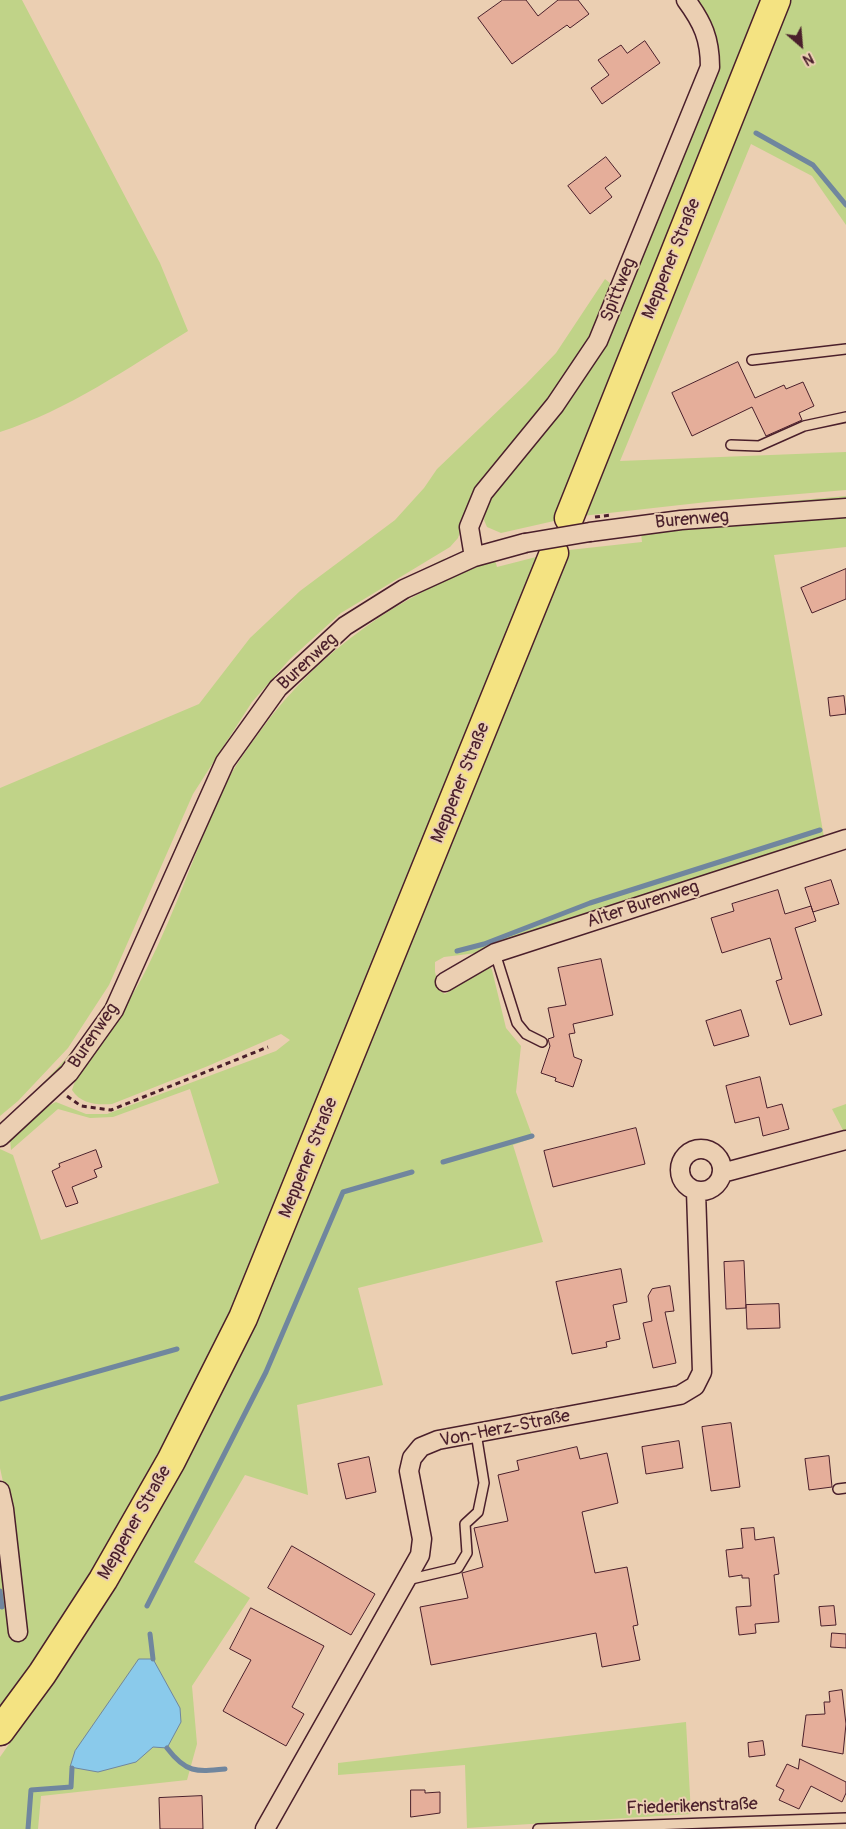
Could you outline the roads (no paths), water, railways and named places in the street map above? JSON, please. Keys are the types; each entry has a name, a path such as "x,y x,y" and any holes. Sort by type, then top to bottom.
{"main road":[{"name":"Meppener Straße","path":"580,525 776,0"},
{"name":"Meppener Straße","path":"0,1731 42,1674 103,1580 171,1461 244,1318 554,553"}],"street":[{"name":"Spittweg","path":"474,557 468,527 483,493 555,405 598,341 710,67 710,45 706,33 686,0"},
{"name":"Burenweg","path":"0,1137 69,1073 114,1010 226,762 278,688 345,626 404,589 474,557 580,525 846,508"},
{"name":"Alter Burenweg","path":"445,982 494,953 846,839"},
{"path":"722,1173 846,1140"},
{"path":"702,1148 710,1150 720,1159 722,1173 716,1185 710,1189 696,1191 680,1178 680,1163 689,1152 702,1148"},
{"name":"Von-Herz-Straße","path":"265,1829 420,1555 422,1539 409,1471 412,1458 421,1447 430,1443 476,1433 680,1395 695,1386 702,1372 696,1191"},
{"path":"0,1490 4,1509 18,1632"}],"lane":[{"path":"752,360 846,349"},
{"path":"731,445 759,446 804,426 846,417"},
{"path":"494,953 517,1023 526,1034 542,1042"},
{"path":"406,1580 458,1568 467,1553 465,1524 478,1512 484,1483 476,1433"},
{"name":"Friederikenstraße","path":"538,1829 846,1818"}],"water":[{"path":"139,1659 153,1659 180,1708 181,1722 167,1748 153,1747 136,1762 98,1772 70,1767 75,1751"}],"waterway":[{"path":"756,133 813,165 846,205"},
{"path":"457,951 484,944 590,903 820,830"},
{"path":"443,1162 532,1136"},
{"path":"147,1606 266,1372 343,1192 412,1172"},
{"path":"0,1399 177,1349"},
{"path":"0,1591 2,1607"},
{"path":"150,1634 153,1659"},
{"path":"167,1748 180,1762 192,1769 225,1769"},
{"path":"28,1829 31,1790 71,1787 72,1768"}]}
